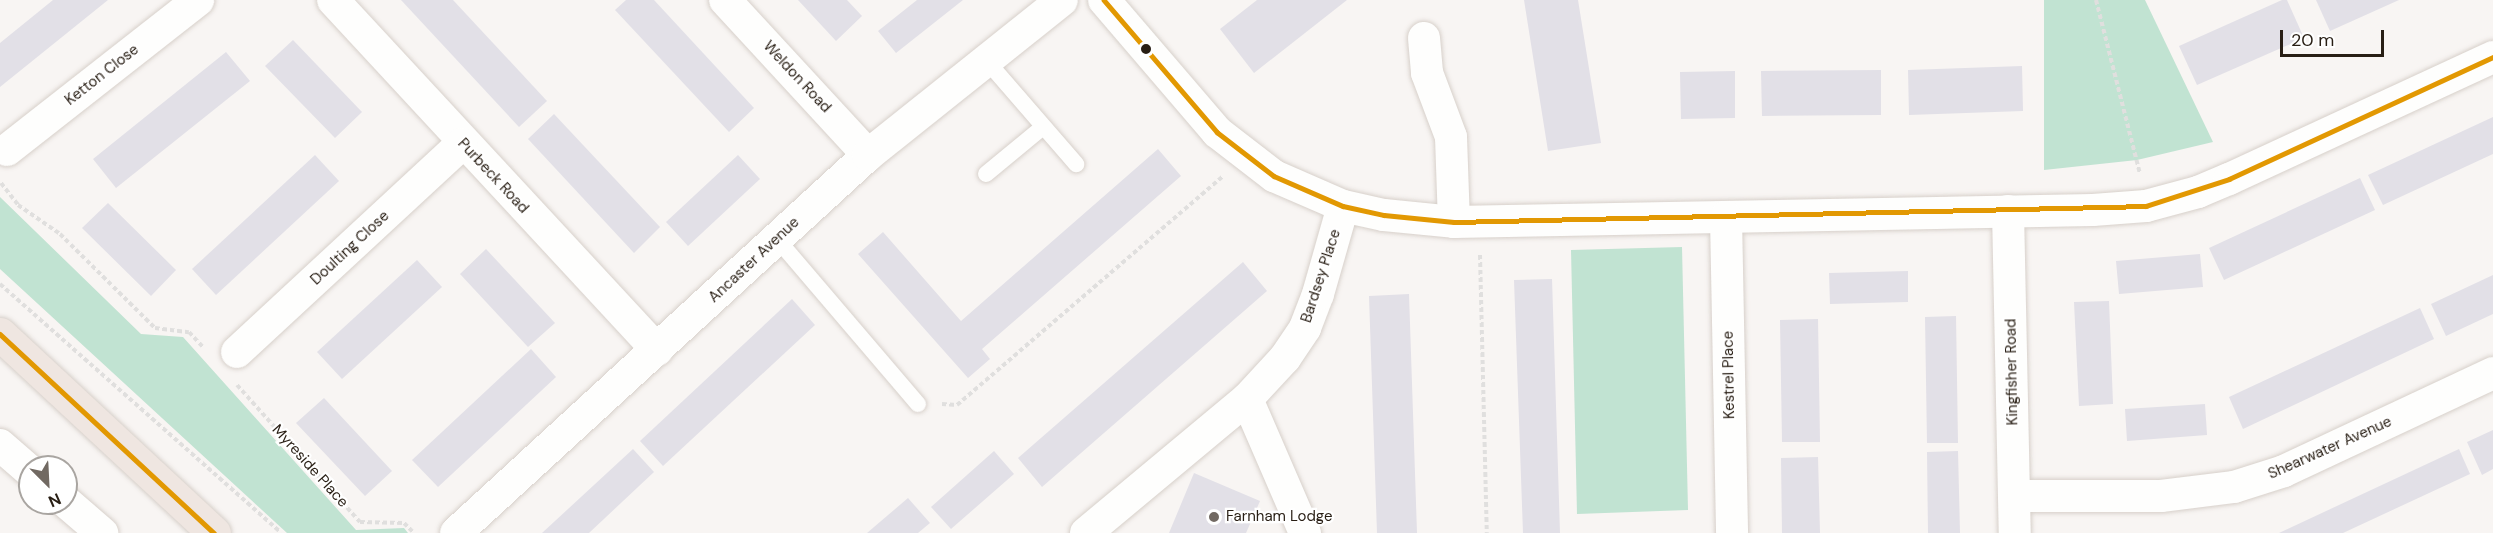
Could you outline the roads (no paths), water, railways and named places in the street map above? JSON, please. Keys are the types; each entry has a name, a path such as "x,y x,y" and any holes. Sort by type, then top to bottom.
{"main road":[{"path":"0,334 214,533"}],"street":[{"name":"Ketton Close","path":"7,150 198,0"},
{"name":"Purbeck Road","path":"333,0 462,144 657,350"},
{"name":"Weldon Road","path":"725,0 868,154"},
{"name":"Ancaster Avenue","path":"456,533 868,154 1062,0"},
{"path":"1104,0 1191,104 1246,157 1274,176 1343,206 1384,215 1454,222 2008,211 2146,206 2229,179 2493,57"},
{"path":"1424,38 1427,73 1451,136 1454,222"},
{"name":"Doulting Close","path":"233,364 462,144"},
{"name":"Bardsey Place","path":"1086,533 1247,399 1285,358 1305,328 1343,206"},
{"name":"Kingfisher Road","path":"2008,211 2015,533"},
{"name":"Kestrel Place","path":"1726,217 1732,533"},
{"name":"Shearwater Avenue","path":"2015,496 2161,496 2234,487 2284,471 2493,373"},
{"path":"1247,399 1305,533"},
{"path":"0,445 18,461"},
{"path":"78,512 102,533"}],"lane":[{"path":"986,60 1076,164"},
{"path":"986,174 1043,127"},
{"path":"777,239 918,404"}],"place":[{"name":"Farnham Lodge","path":"1214,517"}]}
